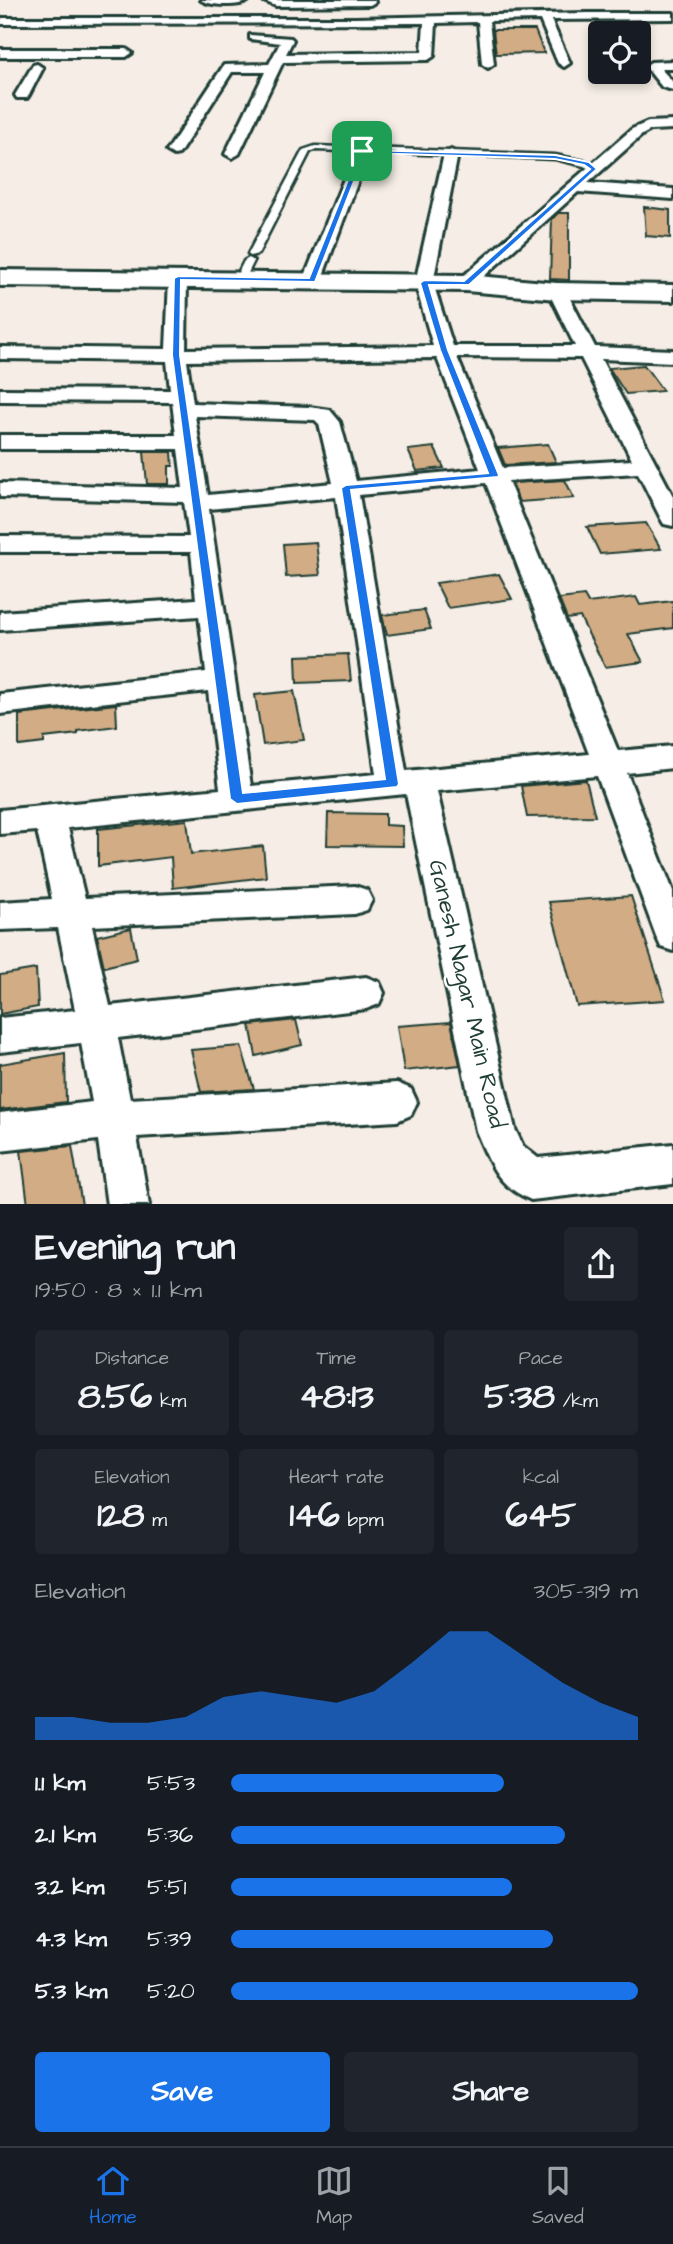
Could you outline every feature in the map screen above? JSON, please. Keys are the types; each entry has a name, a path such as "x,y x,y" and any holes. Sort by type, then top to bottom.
{"main road":[{"path":"0,278 178,278 247,265 312,281 466,283 556,292 673,293"}],"street":[{"path":"206,0 243,1"},
{"path":"266,0 276,3 370,2"},
{"path":"2,21 430,21 483,19 517,13 595,21 673,16"},
{"path":"644,16 652,29"},
{"path":"544,17 564,63"},
{"path":"483,19 488,64"},
{"path":"232,154 251,99 276,63 286,41 314,28 317,21"},
{"path":"174,151 214,99 228,68 276,63 428,56 425,36 430,21"},
{"path":"244,37 300,43"},
{"path":"0,53 126,53"},
{"path":"673,65 651,67 673,86"},
{"path":"22,95 37,68"},
{"path":"466,283 641,129 648,126 673,126"},
{"path":"312,281 362,151"},
{"path":"452,154 424,283 444,350 673,936"},
{"path":"574,187 673,194"},
{"path":"178,278 176,355 237,799"},
{"path":"556,292 673,519"},
{"path":"0,353 176,355 444,350 587,351 673,356"},
{"path":"0,395 183,403 321,415 329,422 346,488 406,783"},
{"path":"0,442 189,442"},
{"path":"0,490 196,499 494,475 646,466"},
{"path":"0,544 203,545"},
{"path":"0,621 211,607"},
{"path":"0,704 221,680"},
{"path":"0,822 673,757"},
{"name":"Ganesh Nagar Main Road","path":"406,783 496,1131 509,1160 531,1179 673,1164"},
{"path":"50,817 98,1024 116,1119 128,1204"},
{"path":"0,916 355,900"},
{"path":"0,1035 366,993"},
{"path":"0,1132 116,1119 397,1102"}],"lane":[{"path":"247,265 307,150 315,148 555,157 587,164 594,169"}],"building":[{"path":"493,30 535,30 544,53 496,54"},
{"path":"644,207 670,210 670,238 646,236"},
{"path":"558,213 569,213 569,280 550,279 552,219"},
{"path":"644,365 663,391 626,394 609,368"},
{"path":"548,444 556,462 505,465 498,448"},
{"path":"434,447 444,468 417,471 408,450"},
{"path":"144,452 172,452 173,466 169,466 169,484 147,484"},
{"path":"565,480 574,498 519,502 512,483"},
{"path":"646,523 661,549 600,554 587,527"},
{"path":"316,542 320,575 286,577 283,544"},
{"path":"499,574 512,599 448,608 436,583"},
{"path":"584,596 588,603 636,597 640,605 673,601 673,628 628,634 643,662 605,667 580,617 567,619 559,599"},
{"path":"424,610 431,629 387,635 382,615"},
{"path":"348,654 351,681 297,683 296,656"},
{"path":"294,691 304,740 263,745 255,695"},
{"path":"116,704 117,726 78,731 78,734 44,738 44,743 19,746 19,715"},
{"path":"586,780 595,816 527,817 521,786"},
{"path":"328,813 385,814 385,825 402,826 403,846 327,845"},
{"path":"187,820 191,854 263,846 266,877 173,888 171,857 98,866 98,829"},
{"path":"631,896 665,1000 577,1006 549,902"},
{"path":"131,928 137,959 104,967 97,936"},
{"path":"36,969 38,1007 0,1014 0,975"},
{"path":"296,1020 302,1045 256,1056 250,1025"},
{"path":"451,1022 460,1065 404,1071 397,1026"},
{"path":"241,1046 254,1089 201,1092 191,1050"},
{"path":"65,1053 66,1102 0,1110 0,1064"},
{"path":"72,1146 82,1204 28,1204 21,1151"}],"route":[{"path":"362,151 555,157 587,164 594,169 466,283 424,283 444,350 494,475 346,488 393,784 237,799 176,355 178,278 312,281 362,151"}]}
